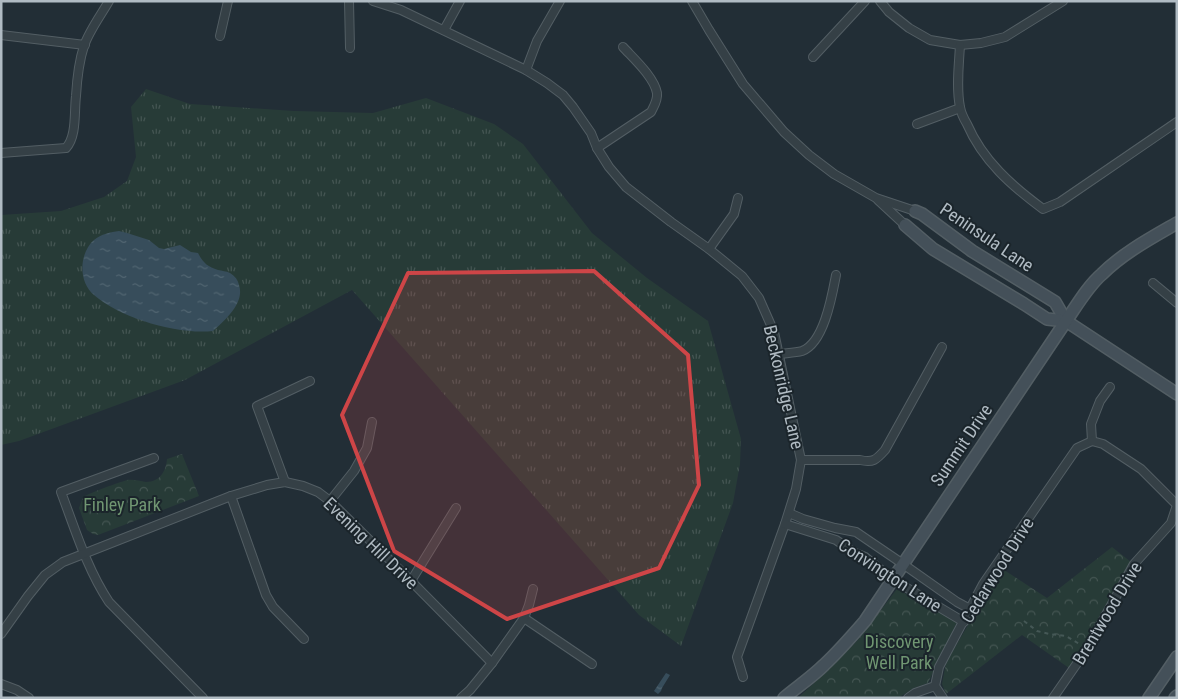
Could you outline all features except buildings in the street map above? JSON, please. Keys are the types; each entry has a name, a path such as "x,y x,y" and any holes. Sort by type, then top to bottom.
{"street":[{"path":"1,153 66,148 71,143 84,45 109,1"},
{"path":"220,36 228,1"},
{"path":"349,1 350,48"},
{"path":"373,1 401,10 526,70 538,41 560,1"},
{"path":"444,30 460,1"},
{"name":"Peninsula Lane","path":"692,1 708,30 743,84 784,132 809,154 834,174 876,198 919,212 972,252 1055,302 1066,321 1177,394"},
{"path":"813,57 865,1"},
{"path":"880,1 889,12 908,28 930,40 960,45 981,44 1004,38 1063,1"},
{"path":"1,35 84,45"},
{"path":"960,45 958,81 960,108 970,132 982,152 996,169 1043,209 1060,202 1177,122"},
{"path":"597,148 651,112 656,103 657,94 648,75 623,47"},
{"name":"Beckonridge Lane","path":"526,70 547,83 573,106 591,133 597,148 609,167 626,187 742,276 759,298 774,332 801,460 796,489 789,513 737,657 743,677"},
{"path":"917,124 960,108"},
{"path":"709,249 734,214 738,198"},
{"name":"Peninsula Lane","path":"876,198 934,250 1047,319 1066,321"},
{"path":"908,228 919,212"},
{"name":"Summit Drive","path":"784,698 814,675 842,648 864,620 1066,321 1101,274 1154,236 1177,223"},
{"path":"934,250 946,232"},
{"path":"962,267 972,252"},
{"path":"778,354 803,351 812,343 822,327 831,304 836,275"},
{"path":"1153,283 1177,303"},
{"path":"801,460 860,460 869,462 875,460 885,450 942,347"},
{"path":"285,482 257,406 310,381"},
{"path":"1110,387 1100,401 1091,424 1092,441 1102,444 1141,469 1177,505"},
{"path":"330,500 354,471 367,448 372,422"},
{"name":"Cedarwood Drive","path":"936,686 939,667 983,584 1077,448 1092,441"},
{"path":"154,458 62,492 84,554 100,589 110,602 203,698"},
{"name":"Evening Hill Drive","path":"1,634 28,596 46,575 63,562 231,496 267,485 285,482 303,486 318,492 330,500 492,663"},
{"path":"231,496 266,595 273,606 304,639"},
{"name":"Brentwood Drive","path":"1053,698 1087,649 1134,564 1171,523 1177,505"},
{"path":"411,581 456,508"},
{"name":"Convington Lane","path":"789,513 802,519 856,532 948,596 970,609"},
{"name":"Convington Lane","path":"785,524 836,540 855,554 865,557 892,579 964,622"},
{"path":"841,544 848,531"},
{"path":"862,556 870,543"},
{"path":"921,596 930,582"},
{"path":"461,698 492,663 524,618 533,588"},
{"path":"942,608 948,596"},
{"path":"524,618 592,664"},
{"path":"1149,698 1177,657"},
{"path":"1,684 17,690 29,698"},
{"path":"908,698 915,693 936,686 943,698"}],"path":[{"path":"1024,621 1037,631 1066,636 1087,649"}],"highlighted area":[{"path":"594,271 688,355 699,485 659,568 507,619 394,551 342,415 408,273"}],"green space":[{"path":"146,89 190,104 294,111 373,113 426,98 494,124 523,144 592,233 647,278 708,321 741,439 740,464 733,503 681,646 639,615 352,290 185,380 19,441 1,445 1,215 61,211 104,197 127,181 136,157 131,107"},
{"name":"Finley Park","path":"182,454 199,496 98,535 87,530 79,508 83,497 127,480 151,482 159,478 164,472 167,459"},
{"path":"1112,547 1131,562 1069,668 1022,635 946,694 942,684 946,663 1001,568 1047,598"},
{"name":"Discovery Well Park","path":"897,589 957,622 928,683 914,688 898,698 798,698 857,641"}],"water":[{"path":"119,231 149,240 159,248 164,249 180,245 191,252 198,253 204,262 214,269 232,274 238,281 240,292 237,305 213,331 199,332 150,323 134,318 105,303 94,295 85,283 82,268 83,260 85,252 94,240 103,235"},
{"path":"666,673 670,675 658,694 654,691"}]}
